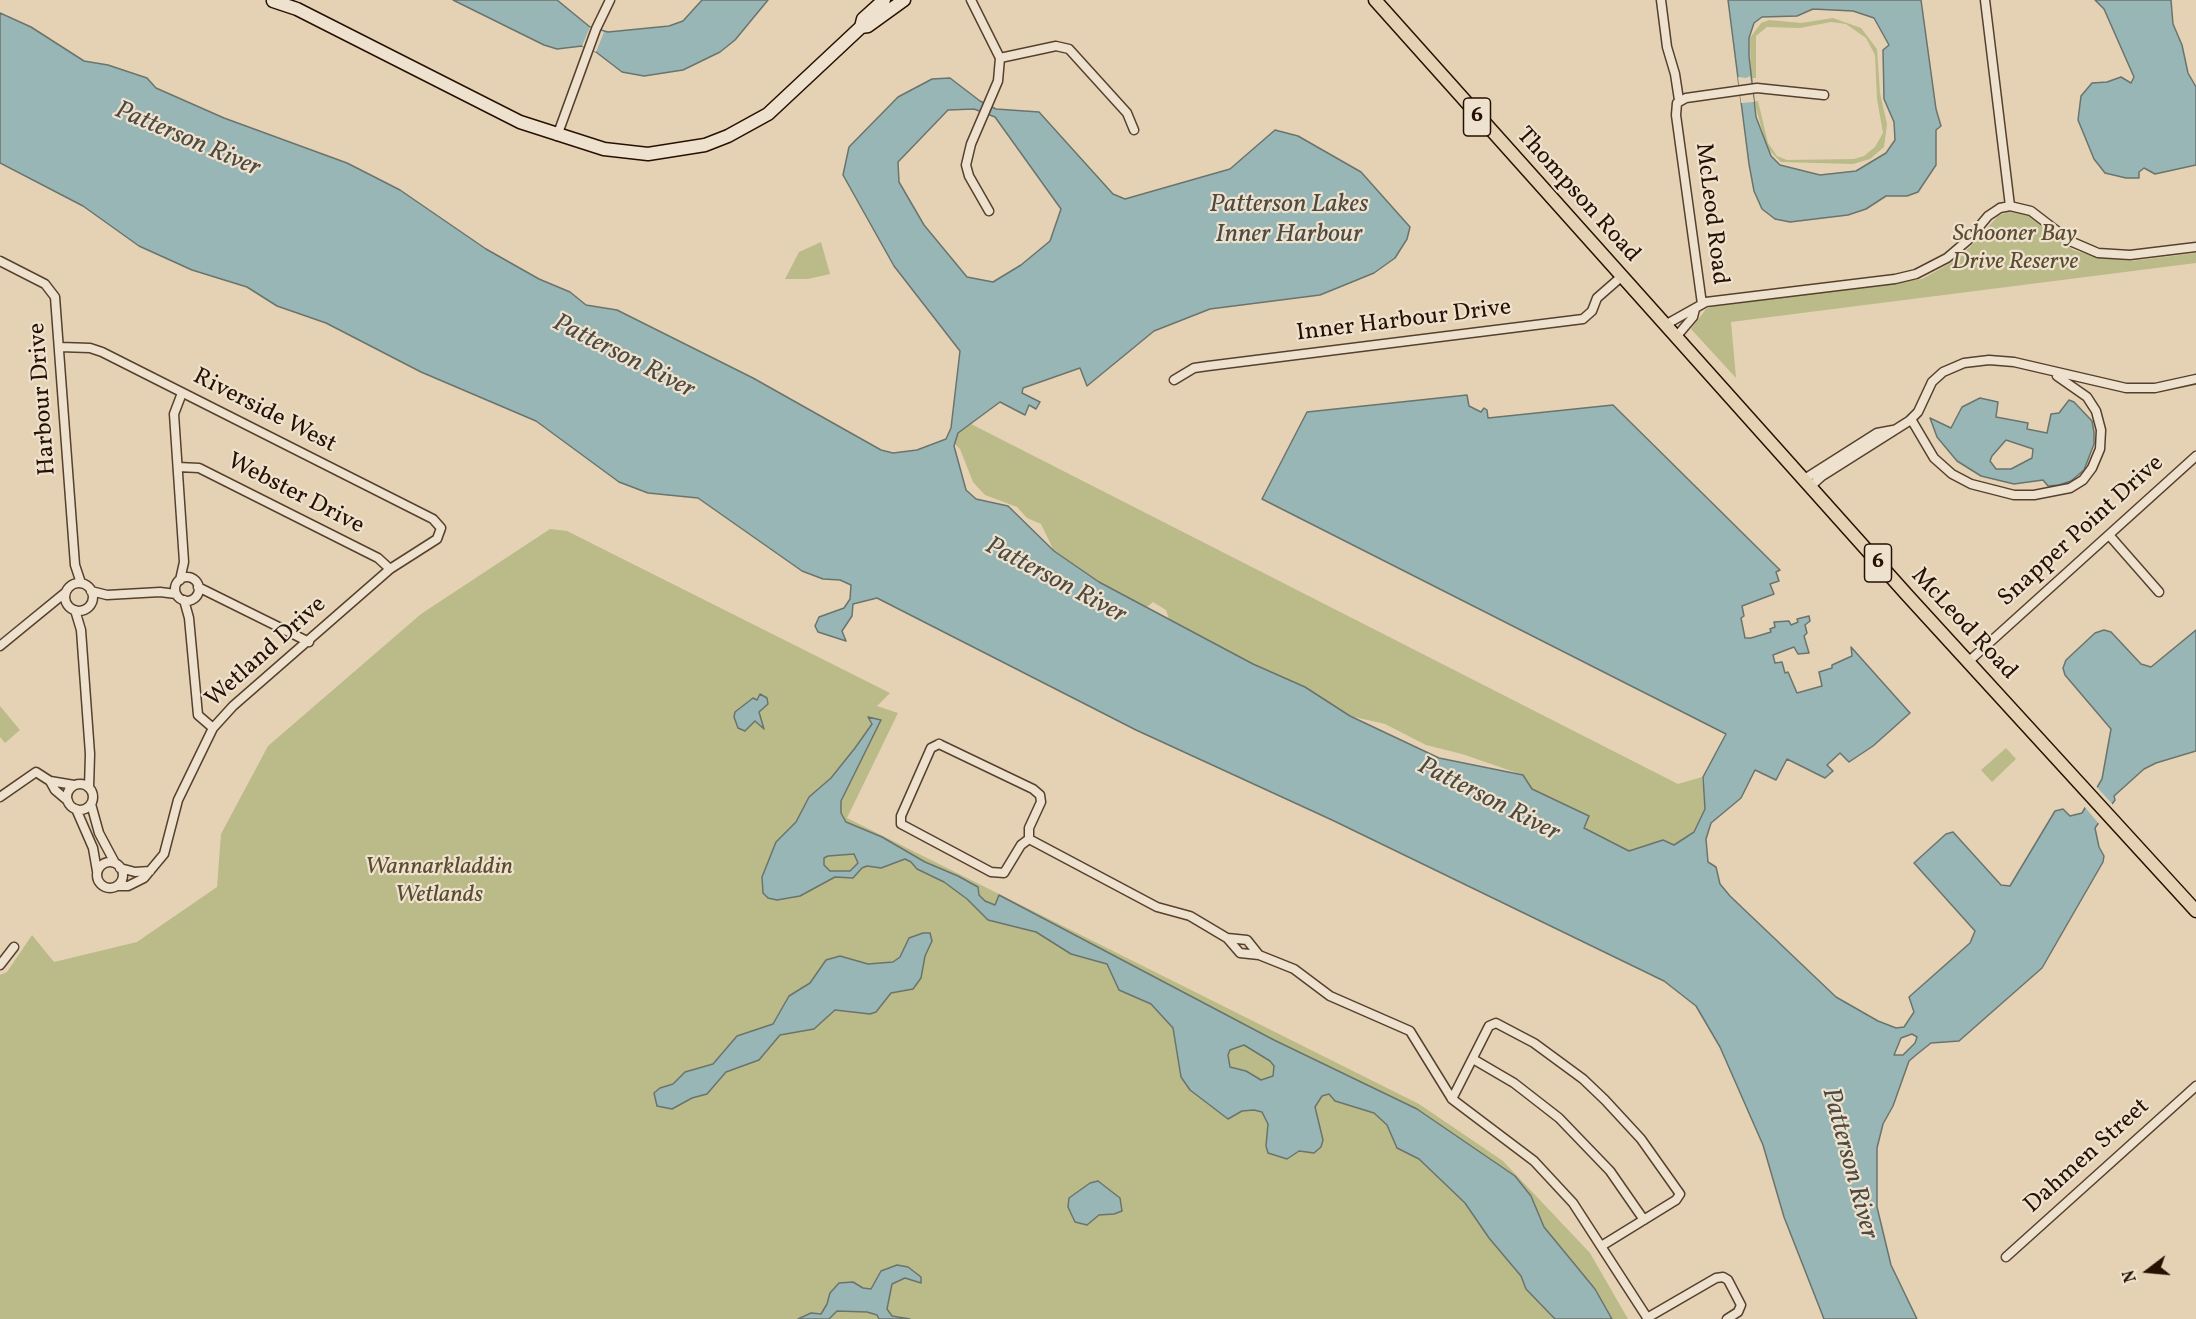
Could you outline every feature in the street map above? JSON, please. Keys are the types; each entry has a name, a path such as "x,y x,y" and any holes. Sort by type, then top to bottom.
{"main road":[{"path":"271,0 297,9 488,106 557,135 616,152 636,154 666,153 705,145 739,131 768,114 861,27 863,19 884,0"},
{"path":"288,0 297,9"},
{"path":"861,27 868,26 904,0"},
{"name":"Thompson Road","path":"1375,0 1676,337"},
{"name":"McLeod Road","path":"1676,337 2196,911"}],"street":[{"path":"557,135 596,29 610,0"},
{"path":"971,0 1000,58 998,81 971,144 966,165 972,183 989,211"},
{"path":"1661,0 1667,47 1676,74 1679,100 1752,89 1824,95"},
{"path":"1985,0 2010,206"},
{"path":"1000,58 1054,46 1069,49 1127,113 1134,130"},
{"name":"McLeod Road","path":"1676,337 1693,317 1698,306 1677,121 1676,107 1679,100"},
{"path":"1698,306 1909,276 1947,258 1968,240 1988,216 2000,208 2010,206 2031,211 2070,241 2098,253 2130,255 2196,247"},
{"name":"Harbour Drive","path":"0,261 50,288 55,297 75,565 81,583"},
{"name":"Inner Harbour Drive","path":"1174,380 1194,368 1583,319 1592,311 1597,298 1621,277"},
{"name":"McLeod Road","path":"1665,325 1698,306"},
{"name":"Riverside West","path":"60,347 97,350 439,522 441,531"},
{"path":"1807,483 1882,441 1893,430 1911,419 1918,412 1932,382 1954,366 1976,361 1997,360 2093,381 2144,388 2196,379"},
{"path":"2045,370 2087,397"},
{"path":"1911,419 1929,452 1952,474 1993,492 2034,495 2073,487 2091,470 2100,449 2102,437 2099,419 2087,397 2087,389 2093,381"},
{"path":"177,587 184,562 174,414 182,393"},
{"name":"Snapper Point Drive","path":"1968,662 2196,456"},
{"name":"Webster Drive","path":"178,467 199,468 378,558 390,569"},
{"name":"Wetland Drive","path":"117,886 132,884 150,871 164,854 178,800 213,728 233,706 390,569 437,538 441,531"},
{"path":"2109,535 2159,592"},
{"path":"184,562 198,587 309,642"},
{"name":"Harbour Drive","path":"68,589 75,565"},
{"path":"0,646 68,589 81,583 91,591 106,595 160,592 177,587 191,578"},
{"path":"177,587 190,599 219,596"},
{"path":"198,587 190,599 189,618 198,716 213,728"},
{"path":"0,797 33,772 39,772 76,809 91,841 97,879 101,885 109,888 117,886 123,876 99,833 91,804 93,796 89,788 90,754 80,607 68,589"},
{"path":"80,607 91,591"},
{"path":"48,607 80,607 106,595"},
{"path":"940,744 945,746 1037,792 1041,802 1030,827 1029,839 1019,847 1006,872 998,874 904,827 901,816 932,747 940,744"},
{"path":"68,801 69,790 88,771"},
{"path":"50,781 89,788"},
{"path":"76,809 83,809 91,804"},
{"path":"1029,839 1154,905 1189,916 1227,938 1240,953 1259,956 1294,969 1330,996 1410,1031 1452,1099 1534,1161 1574,1203 1647,1318 1716,1278 1723,1277 1728,1280 1741,1305 1738,1312 1727,1319"},
{"path":"97,871 107,862 135,872 150,871"},
{"path":"1227,938 1247,940 1259,956"},
{"path":"0,965 14,947"},
{"path":"1452,1099 1489,1026 1496,1023 1534,1043 1583,1079 1641,1139 1679,1190 1680,1195 1676,1200 1602,1245"},
{"path":"1473,1059 1514,1083 1559,1118 1610,1171 1644,1220"},
{"name":"Dahmen Street","path":"2006,1257 2196,1086"}],"green space":[{"path":"1833,18 1861,28 1877,49 1880,93 1887,124 1884,147 1870,159 1853,164 1781,162 1767,148 1754,101 1758,101 1768,143 1777,156 1787,160 1854,159 1864,156 1875,147 1883,133 1877,99 1875,55 1866,38 1846,24 1831,22 1800,28 1767,27 1756,36 1756,78 1751,78 1750,38 1761,23 1769,20 1801,23"},
{"name":"Schooner Bay Drive Reserve","path":"2011,211 2028,215 2073,250 2100,258 2132,261 2196,253 2196,263 1731,322 1736,378 1691,329 1706,309 1711,307 1922,279 1949,264 1969,248 1998,216"},
{"path":"821,242 830,274 808,279 785,279 799,252"},
{"path":"971,424 1678,784 1702,777 1705,809 1694,831 1674,845 1663,840 1629,851 1584,828 1589,816 1532,789 1523,775 1462,754 1426,745 1385,724 1350,716 1305,687 1253,664 1169,619 1166,610 1153,602 1147,607 1099,582 1054,551 1041,524 1027,518 1017,507 985,495 973,482 960,449 953,442 958,433"},
{"name":"Wannarkladdin Wetlands","path":"550,529 567,531 890,693 877,706 898,713 847,818 1419,1104 1503,1161 1590,1253 1628,1319 0,1319 0,975 7,972 32,935 54,962 137,942 217,887 221,834 268,746 421,614"},
{"path":"0,706 20,730 5,743 0,737"},
{"path":"2006,748 2016,759 1992,782 1981,770"}],"water":[{"path":"453,0 557,0 590,27 608,32 669,26 683,21 702,0 768,0 735,40 720,52 683,70 644,76 622,72 596,52 582,46 557,49 544,45"},
{"path":"1728,0 1921,0 1936,109 1941,126 1936,130 1936,165 1918,192 1907,196 1886,196 1866,209 1848,215 1790,222 1775,219 1762,209 1754,191","holes":["1813,9 1853,11 1874,18 1889,45 1883,50 1884,99 1894,122 1895,140 1886,153 1856,171 1820,175 1780,165 1771,156 1756,117 1749,56 1749,38 1754,23 1762,17 1797,16"]},
{"path":"2095,0 2171,0 2173,24 2182,45 2188,73 2196,87 2196,165 2155,174 2144,168 2139,172 2139,178 2126,178 2105,173 2094,159 2078,120 2081,96 2092,83 2107,82 2121,77 2131,83 2134,77 2104,9"},
{"path":"0,13 31,27 84,61 108,65 147,78 156,88 224,118 347,163 400,190 486,249 539,279 570,292 586,305 617,310 753,378 881,450 893,453 917,450 946,439 951,428 960,351 894,266 843,175 849,147 898,97 932,79 950,78 980,101 996,109 1039,112 1113,194 1125,199 1230,169 1275,130 1298,136 1361,172 1410,227 1407,239 1395,258 1374,273 1320,295 1210,309 1154,331 1087,386 1080,368 1023,388 1022,393 1040,402 1036,409 1029,405 1025,415 1000,402 958,433 954,446 966,490 976,499 1008,506 1054,551 1099,582 1253,664 1305,687 1350,716 1439,758 1523,775 1532,789 1589,816 1584,828 1629,851 1663,840 1674,845 1694,832 1705,809 1703,777 1726,734 1262,499 1307,412 1467,395 1469,406 1481,412 1484,408 1487,410 1488,418 1613,405 1780,570 1776,572 1779,581 1770,584 1774,594 1742,606 1744,616 1741,618 1745,638 1751,638 1771,632 1770,629 1775,627 1774,622 1789,621 1791,625 1798,622 1797,619 1809,616 1810,621 1805,625 1807,633 1804,636 1809,653 1798,654 1794,647 1773,655 1775,663 1782,662 1785,673 1788,672 1797,693 1822,686 1819,672 1832,668 1832,665 1852,656 1851,647 1910,713 1873,746 1849,762 1840,753 1827,765 1833,771 1825,778 1787,759 1776,780 1755,770 1741,798 1711,823 1706,839 1708,862 1716,867 1720,884 1730,896 1836,997 1878,1021 1896,1028 1904,1027 1914,1012 1909,997 1970,943 1975,931 1914,863 1946,834 1953,832 2001,885 2010,886 2055,811 2063,809 2070,816 2082,813 2102,779 2111,729 2065,675 2063,668 2066,660 2095,633 2104,630 2111,632 2141,664 2151,667 2196,630 2196,751 2144,769 2114,796 2115,800 2095,828 2099,847 2104,856 2103,862 2042,968 1959,1041 1931,1043 1909,1061 1893,1106 1883,1124 1877,1148 1877,1207 1891,1265 1917,1319 1824,1319 1784,1217 1763,1145 1720,1047 1696,1006 1664,981 1332,820 1136,730 877,598 853,604 852,616 842,631 846,641 818,632 815,626 819,617 844,608 850,599 851,585 840,580 823,579 802,571 698,498 648,493 619,482 536,421 421,372 326,323 277,306 247,287 192,270 139,246 83,206 0,163","holes":["974,109 995,117 1061,209 1050,241 1021,265 993,282 967,277 924,225 899,182 898,162 948,110","1912,1034 1917,1037 1915,1043 1903,1055 1894,1055 1901,1038"]},
{"path":"1980,398 1998,402 1996,417 2028,423 2027,429 2047,433 2051,414 2059,413 2069,400 2074,402 2092,421 2094,432 2094,444 2084,470 2071,481 2048,486 2043,480 2014,484 1981,476 1957,461 1937,437 1930,418 1951,428 1962,407","holes":["2006,440 2033,449 2032,458 2011,469 1996,469 1990,461"]},
{"path":"760,694 767,698 768,704 759,712 764,729 755,721 745,731 738,728 734,717 735,712 753,698 757,700"},
{"path":"868,717 881,720 841,801 841,813 846,822 882,837 925,862 978,887 979,895 985,901 995,905 999,895 1274,1040 1417,1109 1515,1176 1531,1196 1544,1227 1595,1289 1612,1319 1555,1319 1526,1289 1521,1276 1489,1238 1465,1203 1419,1159 1397,1148 1387,1125 1374,1113 1335,1101 1329,1094 1322,1096 1315,1107 1323,1140 1321,1147 1314,1153 1299,1151 1287,1159 1268,1153 1266,1146 1268,1124 1262,1112 1242,1111 1228,1119 1190,1090 1181,1077 1173,1028 1151,1004 1119,990 1107,964 1071,954 1036,932 988,920 967,899 944,882 917,869 905,859 881,868 867,866 853,878 835,877 800,896 777,900 768,898 763,893 762,877 776,842 796,822 809,797 831,778 872,724","holes":["854,854 858,863 850,871 830,871 824,865 824,858 828,856","1244,1045 1270,1061 1274,1066 1273,1076 1261,1080 1246,1071 1230,1067 1228,1055 1230,1050"]},
{"path":"930,933 932,941 925,956 921,978 913,989 891,993 876,1012 870,1014 835,1010 814,1029 780,1035 759,1060 726,1072 707,1094 692,1098 672,1109 657,1106 654,1093 660,1088 673,1084 685,1072 713,1064 737,1036 773,1024 789,996 810,983 826,960 840,956 868,964 893,962 900,957 909,938"},
{"path":"1098,1181 1120,1198 1122,1211 1099,1215 1087,1225 1075,1222 1068,1207 1069,1198 1090,1183"},
{"path":"897,1265 908,1267 921,1277 921,1283 905,1278 892,1284 887,1309 892,1316 910,1319 879,1319 877,1315 867,1312 837,1311 829,1319 798,1319 811,1313 821,1314 830,1293 839,1283 853,1282 863,1288 871,1289 881,1271"}],"pier":[{"path":"590,27 604,32 596,52 582,46"},
{"path":"1750,76 1754,102 1741,103 1738,77"},
{"path":"2095,785 2114,806 2100,825 2083,805"}],"water label":[{"name":"Patterson River","path":"187,141"},
{"name":"Patterson Lakes Inner Harbour","path":"1289,221"},
{"name":"Patterson River","path":"623,358"},
{"name":"Patterson River","path":"1055,582"},
{"name":"Patterson River","path":"1488,801"},
{"name":"Patterson River","path":"1848,1164"}]}
